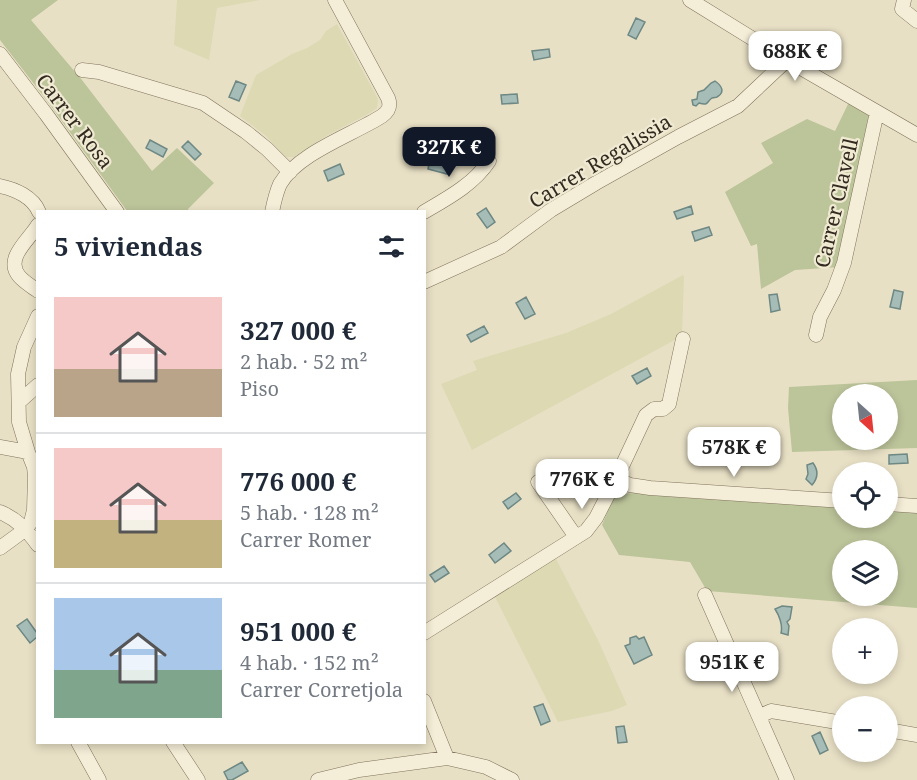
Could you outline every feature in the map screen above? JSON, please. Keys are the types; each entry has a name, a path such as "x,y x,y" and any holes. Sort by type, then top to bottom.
{"street":[{"path":"272,210 281,182 290,172 315,153 382,116 389,108 388,98 335,0"},
{"path":"690,0 787,60 917,135"},
{"path":"904,0 902,9 917,21"},
{"name":"Carrer Rosa","path":"0,54 116,210"},
{"name":"Carrer Regalissia","path":"426,281 501,247 551,210 587,188 738,106 787,60"},
{"path":"82,70 99,72 203,103 246,132 290,172"},
{"name":"Carrer Clavell","path":"816,335 820,317 834,290 844,263 877,112"},
{"path":"426,211 470,182 489,161"},
{"path":"0,186 23,195 36,205 38,210"},
{"path":"36,228 15,256 14,262 16,272 20,277 36,289"},
{"path":"0,548 26,529 31,522 34,510 33,467 19,422 18,374 24,347 36,320"},
{"path":"426,632 586,531 596,518 646,415 654,409 663,409 669,404 683,339"},
{"path":"19,402 36,387"},
{"path":"0,447 28,452"},
{"path":"616,479 630,485 650,488 832,500"},
{"path":"538,483 576,537"},
{"path":"898,505 917,506"},
{"path":"0,512 10,516 26,529 36,542"},
{"path":"705,595 787,780"},
{"path":"426,706 447,758"},
{"path":"760,716 771,711 832,721"},
{"path":"898,732 917,735"},
{"path":"79,744 99,780"},
{"path":"174,744 198,780"},
{"path":"318,780 359,770 447,758 486,767 512,780"},
{"path":"386,766 393,780"}],"shaded area":[{"path":"177,0 260,0 217,8 209,60 174,45"},
{"path":"337,24 377,97 377,108 294,157 286,157 265,135 240,116 256,75 320,40 326,31"},
{"path":"683,275 682,336 472,450 441,384 477,370 473,361 566,333 611,314"},
{"path":"555,557 598,640 627,705 612,711 558,722 493,593"}],"green space":[{"path":"0,0 58,0 31,20 82,80 152,171 177,148 214,183 188,210 126,210 0,40"},
{"path":"850,100 872,113 840,267 795,270 761,289 757,244 751,246 725,192 773,163 761,143 807,119 835,131"},
{"path":"917,380 917,448 898,449 898,384 844,384"},
{"path":"832,385 832,450 854,450 792,452 788,408 789,387"},
{"path":"656,492 832,504 832,528 898,528 898,510 917,511 917,608 892,606 898,606 898,540 832,540 832,601 707,591 690,562 619,555 602,525 615,494"}],"water":[{"path":"636,18 645,22 636,39 628,35"},
{"path":"549,49 550,57 534,60 532,51"},
{"path":"236,81 246,85 239,101 229,97"},
{"path":"715,81 722,89 720,95 712,98 706,104 693,105 692,100 697,99 698,92"},
{"path":"517,94 518,103 502,104 501,95"},
{"path":"150,140 167,149 163,157 146,148"},
{"path":"188,141 201,154 195,160 182,147"},
{"path":"430,159 450,165 447,174 428,169"},
{"path":"340,164 344,174 328,181 324,171"},
{"path":"691,206 693,214 677,219 674,212"},
{"path":"486,208 495,222 487,228 477,214"},
{"path":"709,227 712,235 695,241 692,232"},
{"path":"894,290 903,292 900,309 890,307"},
{"path":"777,294 780,310 771,312 769,295"},
{"path":"526,297 535,314 525,319 516,303"},
{"path":"484,326 488,333 471,342 467,335"},
{"path":"647,368 651,376 637,384 632,376"},
{"path":"907,454 908,463 889,462 889,455"},
{"path":"813,463 817,474 812,485 806,479 807,465"},
{"path":"516,493 521,499 508,509 503,502"},
{"path":"504,543 511,551 495,563 489,555"},
{"path":"444,566 449,573 435,582 430,575"},
{"path":"782,606 792,607 790,619 787,622 788,635 781,633 780,620 775,609"},
{"path":"27,619 36,632 36,638 30,643 17,626"},
{"path":"636,636 639,639 644,637 652,655 634,664 625,646 630,644 630,638"},
{"path":"543,704 550,721 541,725 534,707"},
{"path":"624,726 627,742 618,743 616,727"},
{"path":"820,732 828,750 820,754 812,736"},
{"path":"242,762 248,771 228,780 224,772"}]}
